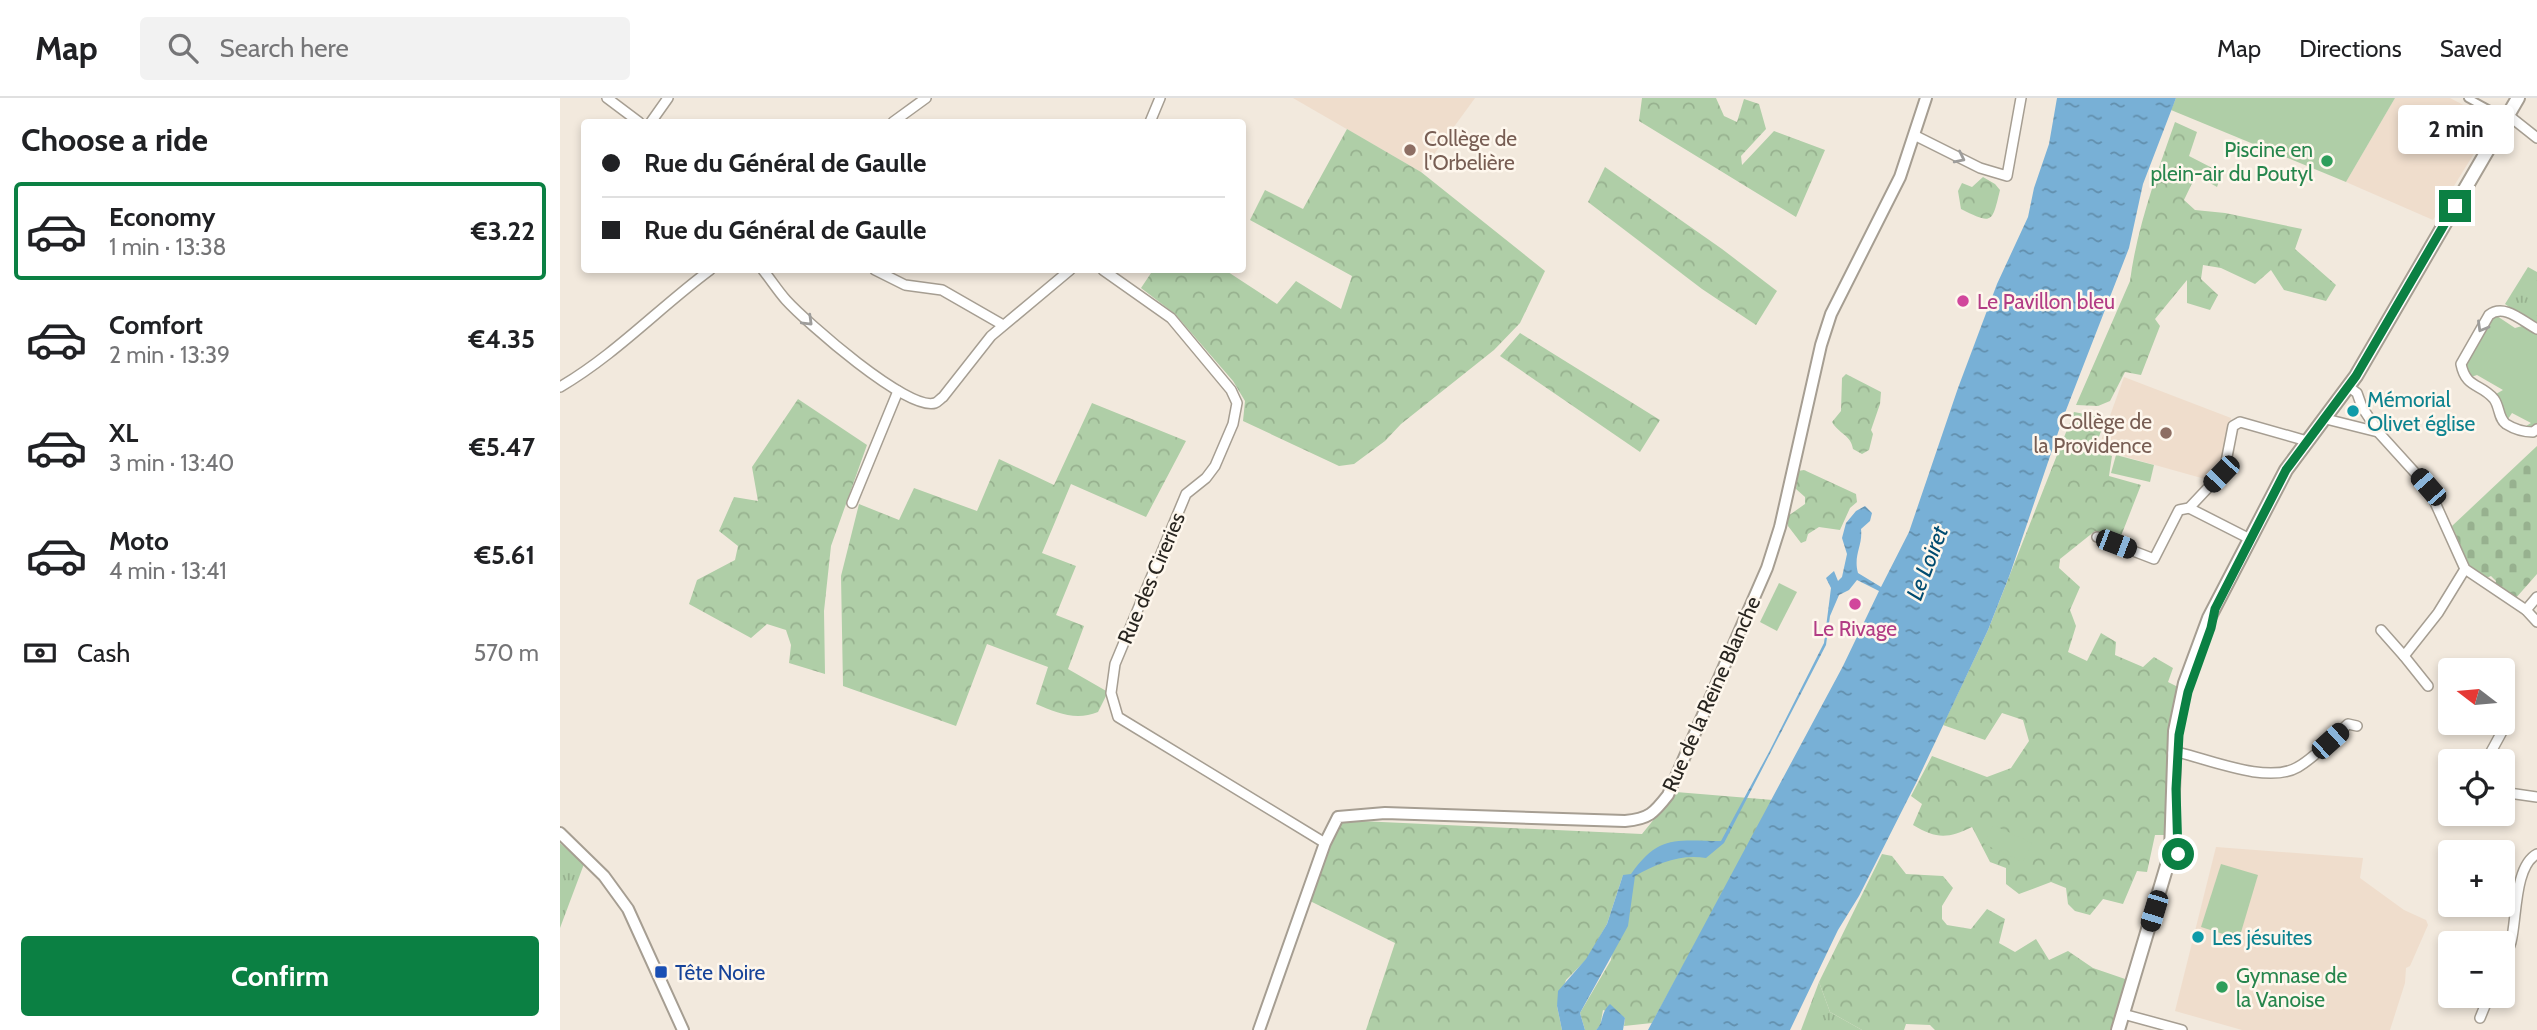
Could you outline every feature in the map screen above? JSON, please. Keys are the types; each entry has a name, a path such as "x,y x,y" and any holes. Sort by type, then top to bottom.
{"main road":[{"path":"2118,1030 2126,1015 2178,854 2175,731 2185,683 2209,618 2286,470 2349,387 2518,98"},
{"path":"2124,1030 2126,1015"}],"street":[{"path":"607,98 635,119"},
{"path":"653,119 668,98"},
{"path":"897,119 926,98"},
{"path":"1151,119 1160,98"},
{"name":"Rue de la Reine Blanche","path":"1259,1030 1325,843 1334,821 1344,815 1385,813 1625,821 1639,820 1653,814 1668,795 1767,568 1780,527 1821,345 1831,314 1900,177 1926,98"},
{"path":"1914,135 1980,168 2007,176 2021,98"},
{"path":"2468,98 2507,118 2537,138"},
{"path":"560,387 608,353 706,273"},
{"path":"765,273 785,299 825,337 898,391 922,403 934,404 943,397 991,336 1066,273"},
{"path":"881,273 905,285 942,290 1003,325"},
{"name":"Rue des Cireries","path":"1107,273 1171,318 1231,390 1237,402 1234,424 1215,466 1206,478 1186,494 1115,664 1111,693 1118,717 1325,843"},
{"path":"2537,329 2503,310 2496,310 2489,315 2461,364 2469,383 2486,391 2497,402 2504,423 2523,432 2537,429"},
{"path":"2349,387 2357,393 2362,407 2379,433 2428,487 2465,569 2526,610 2537,622"},
{"path":"852,503 898,391"},
{"path":"2326,419 2379,433"},
{"path":"2097,537 2154,559 2179,510 2189,508 2225,467 2233,426 2240,422 2307,441"},
{"path":"2189,508 2250,539"},
{"path":"2404,656 2438,613 2465,569"},
{"path":"2526,610 2537,597"},
{"path":"2381,630 2428,686"},
{"path":"2175,753 2256,772 2284,773 2311,758 2348,724 2357,726"},
{"path":"2515,794 2537,797"},
{"path":"560,833 604,876 628,909 683,1030"},
{"path":"2513,931 2518,891 2525,866 2537,854"},
{"path":"2480,1018 2484,1008"},
{"path":"2126,1015 2182,1030"}],"shaded area":[{"name":"Collège de l'Orbelière","path":"1293,98 1475,98 1421,172"},
{"path":"2395,98 2450,98 2494,121 2433,220 2346,182"},
{"name":"Collège de la Providence","path":"2124,377 2231,418 2222,465 2212,481 2098,449"},
{"path":"2216,847 2363,858 2360,878 2404,910 2426,920 2428,925 2410,966 2406,968 2405,983 2390,1030 2242,1030 2175,1011"}],"green space":[{"path":"1642,98 1716,98 1724,116 1737,122 1744,99 1759,104 1766,129 1741,156 1742,165 1774,131 1825,150 1796,217 1639,121"},
{"name":"Piscine en plein-air du Poutyl","path":"2176,98 2395,98 2346,182 2171,110"},
{"path":"2175,122 2197,132 2189,156 2222,173 2217,187 2196,175 2184,200 2195,210 2225,213 2302,229 2295,249 2336,285 2326,301 2284,290 2271,270 2255,284 2221,268 2203,265 2201,279 2218,295 2210,310 2187,303 2187,280 2155,319 2160,326 2141,375 2125,372 2110,401 2098,406 2076,405 2130,281 2143,220"},
{"path":"1347,129 1421,172 1545,271 1520,323 1494,350 1354,464 1339,466 1243,421 1245,401 1233,381 1175,314 1141,288 1151,273 1230,273 1277,304 1296,281 1341,309 1352,276 1250,220 1265,190 1303,209"},
{"path":"1605,167 1777,291 1756,325 1702,289 1588,202"},
{"path":"1983,177 2000,190 1993,215 1985,219 1961,209 1958,191 1962,183 1972,187"},
{"path":"2528,267 2537,272 2537,327 2505,304"},
{"path":"2494,314 2515,328 2526,325 2537,332 2537,425 2531,430 2523,428 2531,423 2512,413 2508,419 2505,416 2496,394 2503,390 2477,375 2468,378 2465,364"},
{"path":"1520,333 1660,420 1640,452 1500,356"},
{"path":"1846,374 1881,392 1869,450 1862,454 1853,449 1850,441 1832,422 1841,411 1842,378"},
{"path":"798,399 867,445 831,546 824,611 825,674 789,663 791,645 786,630 767,624 751,638 689,604 697,580 735,560 738,546 719,531 734,497 758,501 752,467"},
{"path":"1092,403 1186,441 1146,517 1071,484 1042,553 1076,566 1056,615 1084,626 1068,669 1108,692 1098,712 1074,716 1036,704 1048,667 987,644 956,726 843,686 841,576 859,504 899,520 914,488 977,511 999,459 1054,485"},
{"path":"2074,412 2106,418 2094,450 2112,456 2109,476 2141,485 2121,536 2095,531 2060,559 2059,568 2080,587 2070,610 2076,626 2068,652 2087,661 2101,633 2116,642 2115,655 2143,667 2154,657 2173,668 2168,682 2178,687 2169,736 2166,835 2155,835 2147,872 2137,871 2123,904 2103,899 2090,915 2075,911 2068,904 2066,888 2051,882 2019,894 2006,884 2006,868 1990,862 1972,827 1956,834 1942,836 1913,825 1922,804 1911,796 1932,756 1987,777 2011,768 2029,741 2023,720 2002,713 1985,740 1943,725 1988,630"},
{"path":"2537,446 2537,574 2515,599 2495,584 2496,581 2491,576 2486,578 2469,565 2452,526"},
{"path":"2116,455 2154,465 2150,482 2111,473"},
{"path":"1804,470 1856,494 1857,502 1850,508 1840,530 1819,527 1801,543 1788,526 1788,516 1805,504 1805,497 1796,489 1798,471"},
{"path":"1779,583 1797,592 1777,631 1760,622"},
{"path":"1676,792 1773,800 1652,1023 1624,1026 1625,1018 1603,1010 1600,1027 1596,1030 1585,1030 1580,1013 1611,960 1623,875 1607,924 1587,959 1566,980 1557,1006 1562,1030 1366,1030 1395,943 1310,901 1339,820 1642,834"},
{"path":"1993,825 2032,843 2023,862 1984,844"},
{"path":"560,843 584,864 560,928"},
{"path":"1882,854 1892,856 1906,874 1943,876 1953,888 1942,906 1942,919 1947,925 1971,929 1987,909 2005,919 1999,943 2015,952 2036,939 2049,960 2068,951 2093,968 2128,980 2110,1030 1935,1030 1930,1025 1906,1024 1904,1030 1862,1030 1830,1012 1819,982"},
{"path":"2221,864 2258,875 2239,939 2201,927"},
{"path":"1819,982 1830,1012 1862,1030 1801,1030"}],"water":[{"name":"Le Loiret","path":"2057,98 2176,98 2143,184 2129,248 2063,418 1988,630 1916,783 1859,896 1838,930 1790,1030 1648,1030 1843,666 1879,591 1857,580 1849,590 1839,595 1830,616 1826,645 1724,843 1706,858 1687,857 1669,861 1635,876 1628,926 1580,1013 1585,1030 1562,1030 1557,1006 1558,991 1586,959 1607,924 1623,875 1631,874 1651,852 1670,842 1721,841 1824,643 1831,588 1826,578 1834,571 1838,581 1842,577 1847,554 1842,538 1846,523 1856,511 1865,506 1872,513 1870,521 1861,529 1858,573 1881,587 1909,532 1997,284 2028,217 2034,188 2049,144"},
{"path":"1610,1004 1625,1018 1623,1030 1596,1030 1605,1011"}],"place":[{"name":"Collège de l'Orbelière","path":"1410,150"},
{"name":"Piscine en plein-air du Poutyl","path":"2327,161"},
{"name":"Le Pavillon bleu","path":"1963,301"},
{"name":"Mémorial Olivet église","path":"2353,411"},
{"name":"Collège de la Providence","path":"2166,433"},
{"name":"Le Rivage","path":"1855,604"},
{"name":"Les jésuites","path":"2198,937"},
{"name":"Tête Noire","path":"661,972"},
{"name":"Gymnase de la Vanoise","path":"2222,987"}],"route":[{"path":"2178,854 2176,789 2179,735 2188,692 2215,609 2286,470 2356,376 2455,206"}]}
